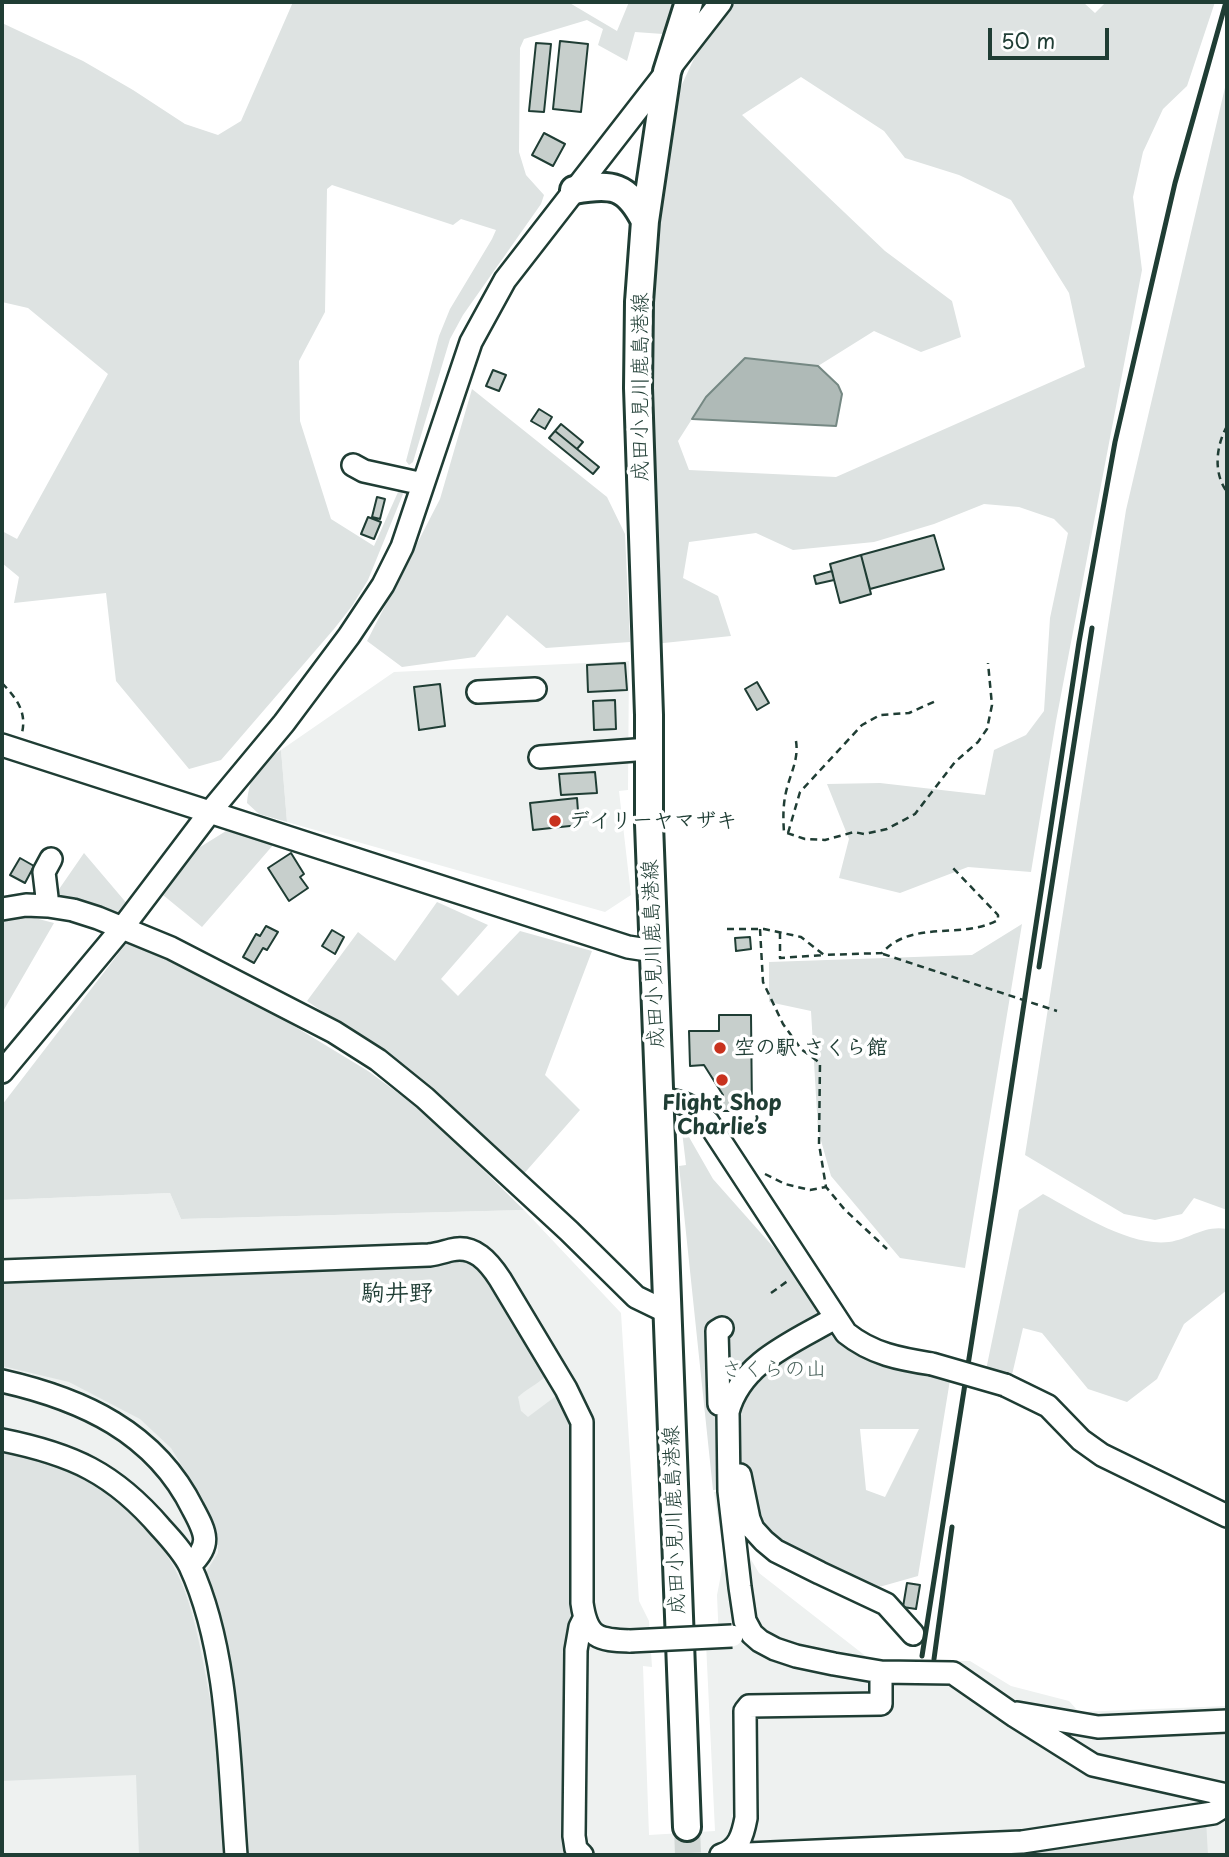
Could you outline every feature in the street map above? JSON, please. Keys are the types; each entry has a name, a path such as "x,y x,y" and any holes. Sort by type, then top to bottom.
{"main road":[{"name":"成田小見川鹿島港線","path":"687,1827 654,951 638,388 639,302 645,221 667,72 689,2"},
{"path":"574,190 610,186 636,204 645,221"}],"street":[{"path":"2,1072 123,927 349,636 383,585 402,547 471,342 484,315 505,280 721,2"},
{"path":"353,465 364,471 423,484"},
{"path":"478,692 535,689"},
{"path":"9,747 628,947 654,951"},
{"path":"540,757 649,749"},
{"path":"48,906 44,872 51,859"},
{"path":"2,909 26,905 48,906 73,910 123,927 171,947 334,1032 378,1060 435,1108 569,1231 636,1297 667,1312"},
{"path":"660,1098 696,1108 708,1122 846,1333 867,1348 896,1358 932,1364 1005,1385 1048,1406 1081,1440 1102,1455 1227,1516"},
{"path":"2,1271 429,1255 460,1249 481,1256 489,1262 507,1290 566,1389 582,1422 582,1603 584,1619 590,1631 597,1637 605,1641 631,1641 742,1635 796,1656 881,1672 953,1674 1093,1765 1227,1797 1221,1808 1213,1812 1022,1842 719,1855"},
{"path":"742,1635 745,1621 729,1491 728,1412 731,1400 750,1371 770,1356 835,1318"},
{"path":"719,1404 716,1342 717,1331 722,1328"},
{"path":"2,1381 27,1387 84,1408 123,1428 157,1456 181,1485 198,1518 206,1543 203,1552 190,1565"},
{"path":"2,1440 63,1455 101,1473 146,1510 180,1549 190,1565 205,1605 223,1691 236,1855"},
{"path":"729,1447 738,1468 749,1519 753,1529 764,1541 776,1551 853,1591 886,1604 913,1634"},
{"path":"582,1855 576,1849 574,1836 576,1650 584,1619"},
{"path":"724,1855 735,1847 743,1835 747,1818 745,1711 749,1706 881,1704 881,1672"},
{"path":"1008,1712 1098,1727 1227,1721"}],"path":[{"path":"1227,426 1221,438 1217,474 1227,492"},
{"path":"796,741 797,751 782,814 784,832 805,839 825,840 854,832 864,834 887,829 915,814 955,762 978,743 987,729 992,705 989,663"},
{"path":"2,683 20,704 24,724 9,747"},
{"path":"788,834 800,792 862,725 880,715 909,713 938,700"},
{"path":"882,953 899,940 933,930 975,929 998,920 998,915 952,867"},
{"path":"727,929 760,929 801,937 824,955"},
{"path":"760,929 763,982 783,1024 801,1049 820,1063 819,1144 827,1187 845,1210 887,1249"},
{"path":"780,932 780,958 882,953 1056,1011"},
{"path":"755,1175 767,1173 785,1184 810,1190 827,1187"},
{"path":"771,1293 792,1279"}],"shaded area":[{"path":"745,358 818,366 838,385 842,394 836,426 692,419 706,397"},
{"path":"629,661 628,790 619,791 631,895 605,912 287,822 281,750 394,672"},
{"path":"170,1193 181,1219 524,1210 621,1313 639,1601 649,1621 652,1667 643,1666 649,1835 715,1831 706,1643 719,1642 717,1595 724,1559 714,1492 734,1491 740,1541 759,1573 872,1661 970,1661 1011,1686 1069,1701 1079,1712 1227,1706 1227,1855 2,1855 2,1200"}],"green space":[{"path":"293,2 568,2 617,31 629,2 675,2 663,34 635,32 627,61 598,45 603,29 587,20 524,39 520,48 519,152 526,175 544,195 541,204 463,315 450,339 413,462 409,465 406,461 439,336 450,309 496,230 461,219 453,225 332,185 327,189 325,312 299,361 300,421 331,519 374,546 398,492 401,490 403,494 368,580 352,606 221,760 189,769 116,681 106,593 14,603 19,577 2,563 2,531 17,539 108,374 28,308 2,302 2,23 83,61 185,124 218,135 241,121"},
{"path":"736,2 1083,2 1095,13 1106,2 1215,2 1187,86 1163,109 1143,152 1133,197 1142,270 1056,721 1031,872 968,867 900,893 839,878 849,839 827,784 880,783 985,795 994,750 1026,735 1044,711 1050,618 1068,533 1054,519 1019,507 984,504 934,524 874,542 793,550 756,533 689,542 683,578 718,596 731,636 654,644 654,250 671,108 698,50","holes":["801,77 884,131 905,158 959,175 1011,200 1069,293 1085,367 836,477 689,470 678,441 706,397 745,358 818,366 874,331 921,352 961,337 952,301 885,251 742,115"]},
{"path":"1227,79 1227,1210 1194,1198 1182,1214 1155,1220 1124,1214 1025,1155 1126,510"},
{"path":"472,389 607,497 625,534 630,642 546,648 507,615 475,657 402,667 367,641 440,499"},
{"path":"281,750 287,822 259,814 247,803 250,785 256,772"},
{"path":"226,831 274,844 202,927 163,895 197,849"},
{"path":"84,853 129,906 119,917 55,895"},
{"path":"437,902 488,925 441,979 458,996 520,931 592,951 545,1075 580,1110 521,1177 393,1060 307,1001 358,932 395,961"},
{"path":"23,915 54,923 2,1013 2,921"},
{"path":"1022,924 965,1268 900,1258 831,1176 818,1130 811,1011 769,1002 769,962 972,955"},
{"path":"128,941 261,1006 368,1071 424,1112 524,1210 181,1219 170,1193 2,1200 2,1105"},
{"name":"さくらの山","path":"681,1123 713,1179 791,1267 841,1337 855,1352 899,1369 950,1380 918,1576 872,1589 780,1545 735,1489 713,1490 679,1166 686,1165","holes":["860,1429 919,1429 885,1497 866,1490"]},
{"path":"1043,1194 1104,1227 1137,1239 1169,1242 1211,1229 1227,1229 1227,1290 1184,1324 1157,1379 1127,1402 1088,1389 1042,1333 1023,1328 1011,1379 986,1370 1019,1210"},
{"path":"456,1255 470,1260 482,1270 547,1374 518,1397 521,1411 528,1417 556,1396 566,1404 572,1423 576,1444 567,1841 573,1855 249,1855 231,1676 206,1572 218,1553 218,1536 198,1492 171,1448 140,1419 69,1382 2,1366 2,1277"},
{"path":"2,1452 65,1470 108,1494 140,1521 166,1553 176,1571 193,1616 210,1699 216,1701 225,1855 139,1855 136,1775 2,1781"},
{"path":"1206,1820 1208,1855 886,1855"}],"building":[{"path":"560,41 588,44 581,112 553,109"},
{"path":"536,43 551,44 544,112 529,111"},
{"path":"544,133 565,144 553,166 532,155"},
{"path":"493,370 506,375 499,391 486,386"},
{"path":"539,409 552,417 545,429 531,421"},
{"path":"561,424 583,442 577,449 555,431"},
{"path":"555,431 599,467 593,474 549,438"},
{"path":"377,497 385,499 380,519 372,517"},
{"path":"368,517 381,522 374,539 361,534"},
{"path":"934,535 944,569 870,589 861,555"},
{"path":"861,555 871,594 840,603 830,564"},
{"path":"832,571 834,580 816,584 814,576"},
{"path":"625,663 627,690 588,692 587,665"},
{"path":"757,682 769,703 757,710 745,689"},
{"path":"440,684 445,726 419,730 414,687"},
{"path":"615,700 616,729 594,730 593,701"},
{"path":"595,772 597,793 561,795 559,774"},
{"path":"577,798 579,825 533,830 530,803"},
{"path":"291,853 304,874 300,877 308,888 289,901 268,868"},
{"path":"20,858 34,866 25,883 10,875"},
{"path":"266,926 278,932 267,950 263,948 254,963 243,957 256,934 260,936"},
{"path":"332,930 344,937 335,954 322,946"},
{"path":"750,937 751,949 736,951 735,938"},
{"name":"空の駅 さくら館","path":"719,1015 751,1015 752,1111 723,1111 723,1095 704,1065 690,1066 689,1031 719,1031"},
{"path":"907,1583 920,1585 916,1609 903,1607"}],"tunnel":[{"path":"687,1827 688,1855"}],"railway":[{"path":"922,1656 1079,642 1115,442 1175,183 1226,2"},
{"path":"1039,967 1092,628"},
{"path":"934,1659 952,1527"}],"place":[{"name":"デイリーヤマザキ","path":"555,821"},
{"name":"空の駅 さくら館","path":"720,1048"},
{"name":"Flight Shop Charlie’s","path":"722,1080"}],"district":[{"name":"駒井野","path":"397,1294"}]}
